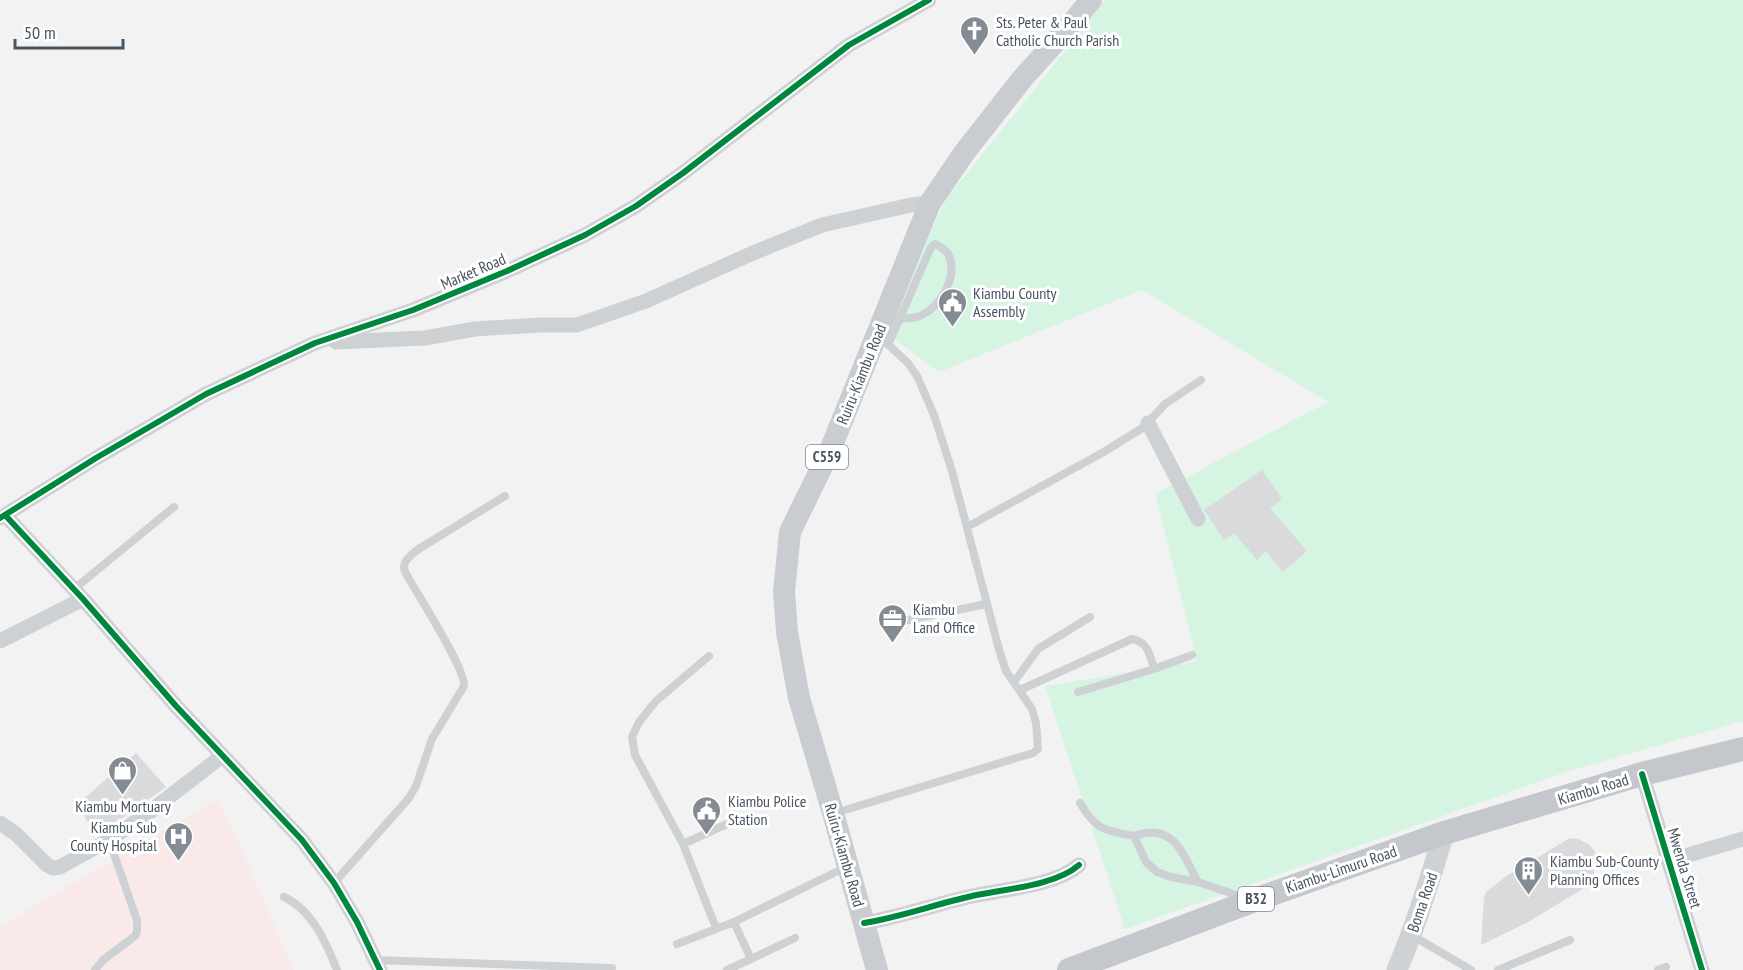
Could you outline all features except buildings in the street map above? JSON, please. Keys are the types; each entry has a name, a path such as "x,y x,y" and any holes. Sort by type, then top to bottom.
{"highway":[{"name":"Kiambu Road","path":"1444,832 1642,774 1743,749"},
{"name":"Kiambu-Limuru Road","path":"1069,970 1444,832"}],"main road":[{"name":"Ruiru-Kiambu Road","path":"877,970 799,698 787,632 784,591 790,532 883,339 930,204 964,153 1015,88 1091,0"},
{"name":"Boma Road","path":"1397,970 1411,935 1444,832"}],"street":[{"name":"Market Road","path":"3,516 96,458 206,394 315,343 413,310 507,272 585,235 636,206 683,173 849,45 929,0"},
{"path":"315,343 425,338 476,328 577,325 646,301 822,225 911,205 930,204"},
{"path":"1148,423 1198,519"},
{"path":"3,516 78,594 176,706 302,840 334,883 357,921 378,965"},
{"path":"0,642 78,594"},
{"path":"0,823 16,834 47,865 53,868 60,867 109,840 151,812 222,756"},
{"name":"Mwenda Street","path":"1642,774 1702,970"},
{"path":"1668,861 1743,839"},
{"path":"864,923 892,919 971,896 1047,880 1070,873 1078,865"}],"lane":[{"path":"833,813 1033,753 1038,749 1036,723 1032,709 1006,671 1003,662 934,415 908,363 883,339 899,319 931,247 935,244 949,254 951,275 949,284 934,306 924,315 899,319"},
{"path":"967,527 1102,453 1144,427 1165,404 1201,380"},
{"path":"334,883 409,798 416,786 432,739 464,686 464,677 405,572 404,565 417,550 505,496"},
{"path":"78,594 174,507"},
{"path":"884,625 986,604"},
{"path":"1014,682 1038,649 1090,617"},
{"path":"1020,690 1132,639 1145,645 1150,652 1154,669"},
{"path":"1078,692 1192,655"},
{"path":"709,656 656,701 639,722 633,737 635,755 683,844 716,928"},
{"path":"1080,802 1089,819 1114,832 1134,836 1157,832 1168,836 1176,844 1198,882"},
{"path":"683,844 738,819"},
{"path":"1134,836 1146,862 1157,872 1198,882 1252,901"},
{"path":"95,970 103,960 135,936 137,931 137,920 109,840"},
{"path":"677,944 734,922 847,866"},
{"path":"284,897 295,903 316,927 337,970"},
{"path":"734,922 751,958"},
{"path":"1411,935 1470,970"},
{"path":"727,970 795,938"},
{"path":"1498,970 1570,940"},
{"path":"378,965 612,968"}],"shaded area":[{"name":"Kiambu Sub County Hospital","path":"219,798 294,970 0,970 0,926"}],"green space":[{"path":"1105,0 1743,0 1743,721 1569,771 1125,929 1045,686 1197,661 1155,494 1328,402 1142,290 939,372 885,332 946,199"}],"cycle path":[{"path":"0,518 96,458 206,394 315,343 413,310 507,271 585,235 636,206 683,173 849,45 929,0"},
{"path":"5,515 83,599 176,706 302,840 334,883 357,922 380,970"},
{"path":"1642,774 1702,970"},
{"path":"864,923 972,896 1043,882 1057,878 1079,865"}],"place":[{"name":"Sts. Peter & Paul Catholic Church Parish","path":"975,56"},
{"name":"Kiambu County Assembly","path":"952,328"},
{"name":"Kiambu Land Office","path":"892,644"},
{"name":"Kiambu Mortuary","path":"123,796"},
{"name":"Kiambu Police Station","path":"707,836"},
{"name":"Kiambu Sub County Hospital","path":"178,862"},
{"name":"Kiambu Sub-County Planning Offices","path":"1529,896"}]}
